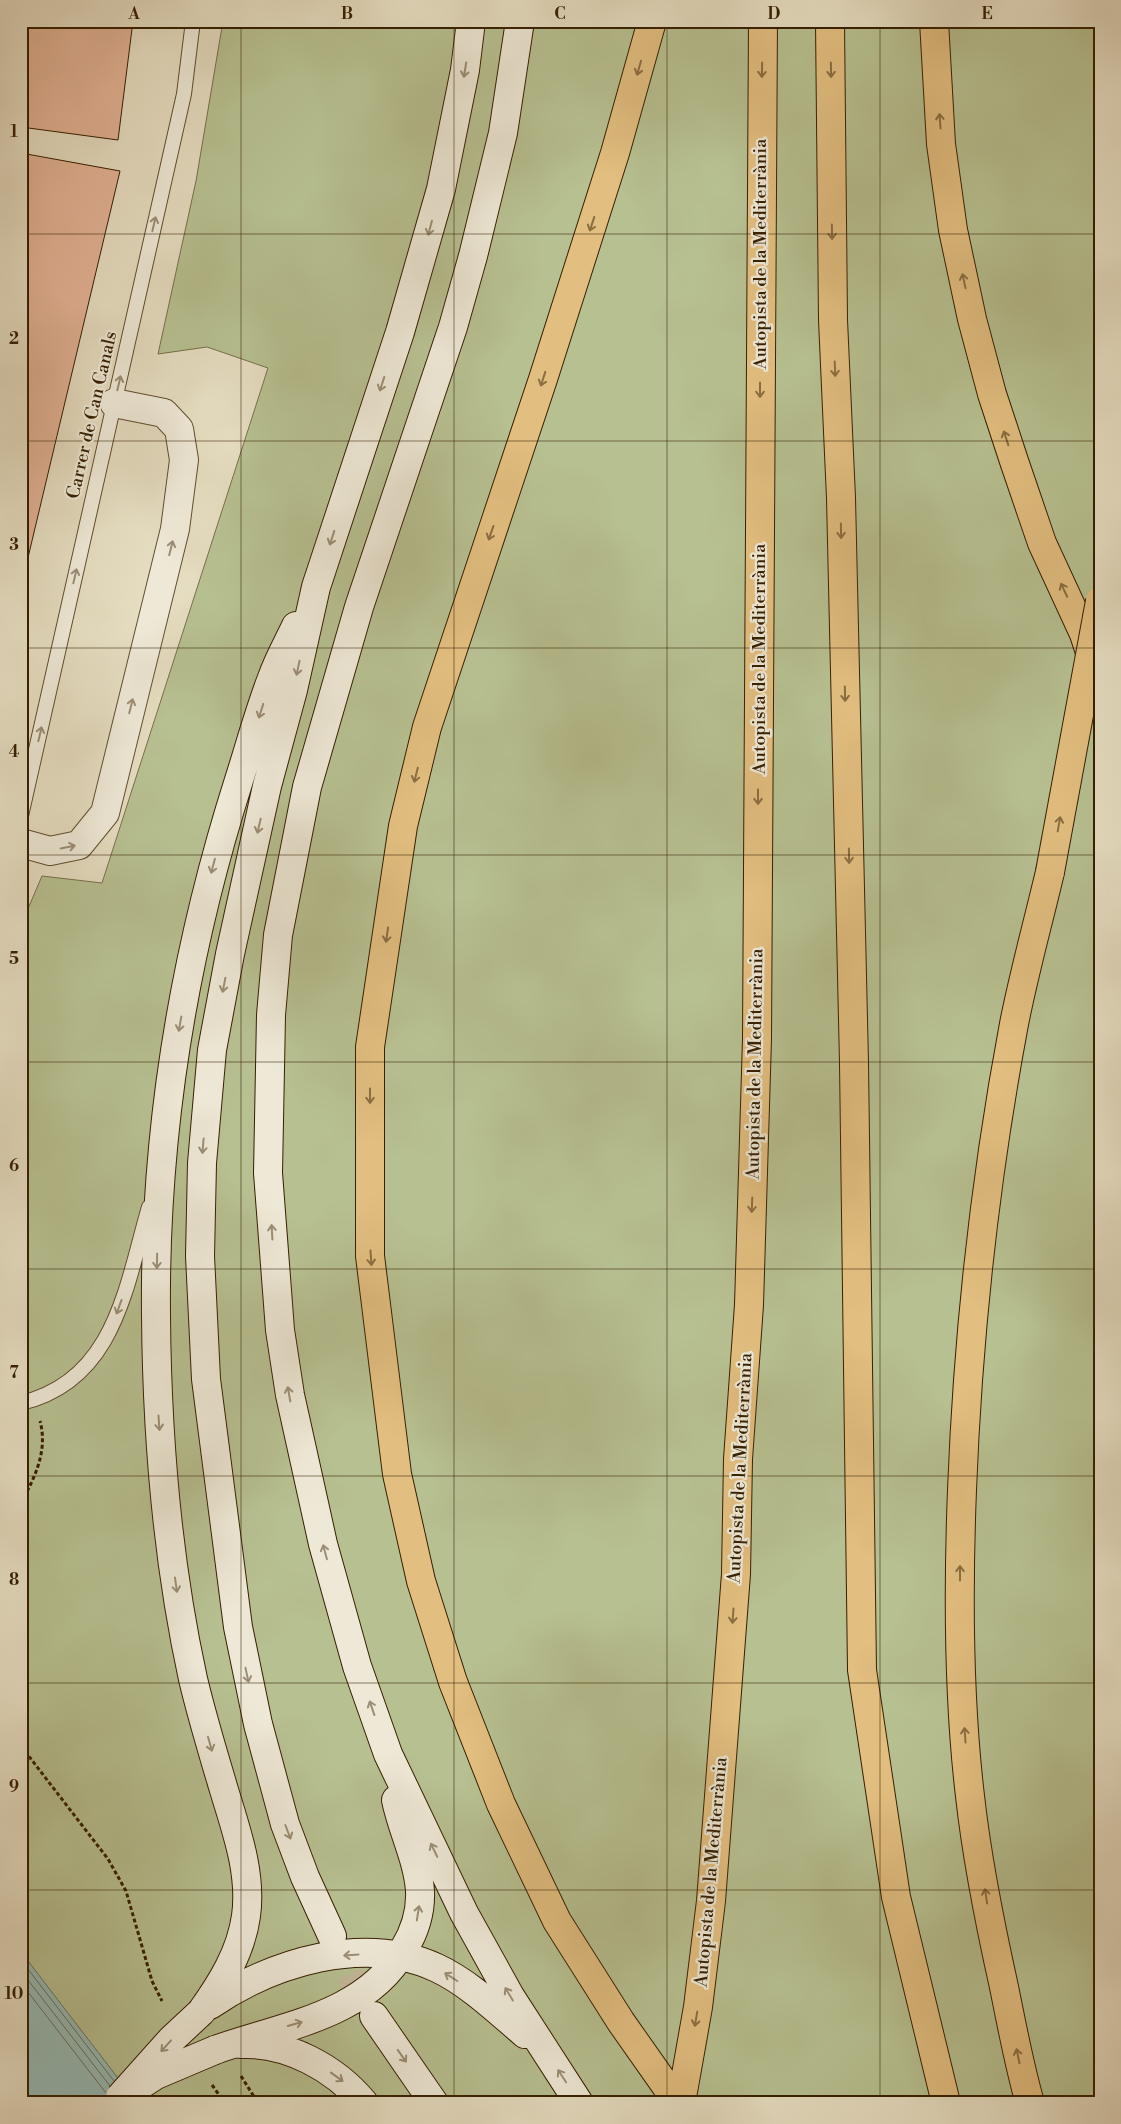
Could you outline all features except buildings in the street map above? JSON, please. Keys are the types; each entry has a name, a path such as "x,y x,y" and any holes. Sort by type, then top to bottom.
{"highway":[{"path":"652,21 615,153 543,379 427,727 403,826 370,1047 370,1256 396,1474 421,1581 453,1682 501,1804 557,1921 621,2022 680,2103"},
{"name":"Autopista de la Mediterrània","path":"680,2103 698,2007 711,1901 736,1574 738,1458 749,1305 757,1049 762,21"},
{"path":"830,21 833,320 841,498 854,1063 862,1670 896,1897 946,2103"},
{"path":"934,21 941,144 953,230 972,319 995,402 1042,543 1084,634 1100,683"},
{"path":"1030,2103 1022,2077 990,1920 970,1796 961,1668 960,1553 964,1434 975,1289 993,1146 1015,1021 1050,872 1100,601"},
{"path":"1084,634 1100,656"}],"main road":[{"path":"332,1936 305,1877 282,1816 258,1724 238,1627 206,1379 200,1256 202,1163 212,1050 230,954 316,586 423,256 441,189 453,132 471,21"},
{"path":"520,21 503,133 473,256 453,326 359,607 307,787 278,935 271,1015 268,1173 280,1330 290,1396 304,1465 330,1569 358,1666 388,1754 464,1913 510,1996 579,2103"},
{"path":"21,843 50,851 79,845 105,812 175,529 184,460 179,428 164,413 114,402"},
{"path":"201,2012 231,1965 240,1941 246,1915 247,1879 242,1849 210,1743 194,1680 178,1600 167,1519 158,1417 156,1313 158,1224 163,1160 169,1091 204,900 226,820 273,674 316,586"},
{"path":"118,2100 156,2076 223,2047 329,2013 374,1986 399,1957 416,1926 420,1910 420,1890 399,1814 388,1754"},
{"path":"118,2100 171,2040 201,2012 244,1984 268,1973 295,1964 334,1956 357,1954 399,1957 436,1968 448,1974 476,1994 545,2050"},
{"path":"374,2016 434,2103"},
{"path":"223,2047 265,2046 305,2058 326,2068 345,2082 364,2103"}],"lane":[{"name":"Carrer de Can Canals","path":"21,816 184,94 192,21"},
{"path":"28,1402 56,1390 77,1376 96,1356 120,1306 163,1160"}],"path":[{"path":"21,1503 37,1474 44,1436 28,1402"},
{"path":"21,1746 108,1859 126,1891 152,1981 162,2001"},
{"path":"238,2071 258,2103"},
{"path":"208,2079 224,2103"}],"green space":[{"path":"223,21 1100,21 1100,2103 137,2103 21,1952 21,925 42,876 102,883 268,368 207,347 158,354 196,181"}],"water":[{"path":"21,1952 137,2103 21,2103"}],"tunnel":[{"path":"332,1936 351,1977 373,2014"}]}
